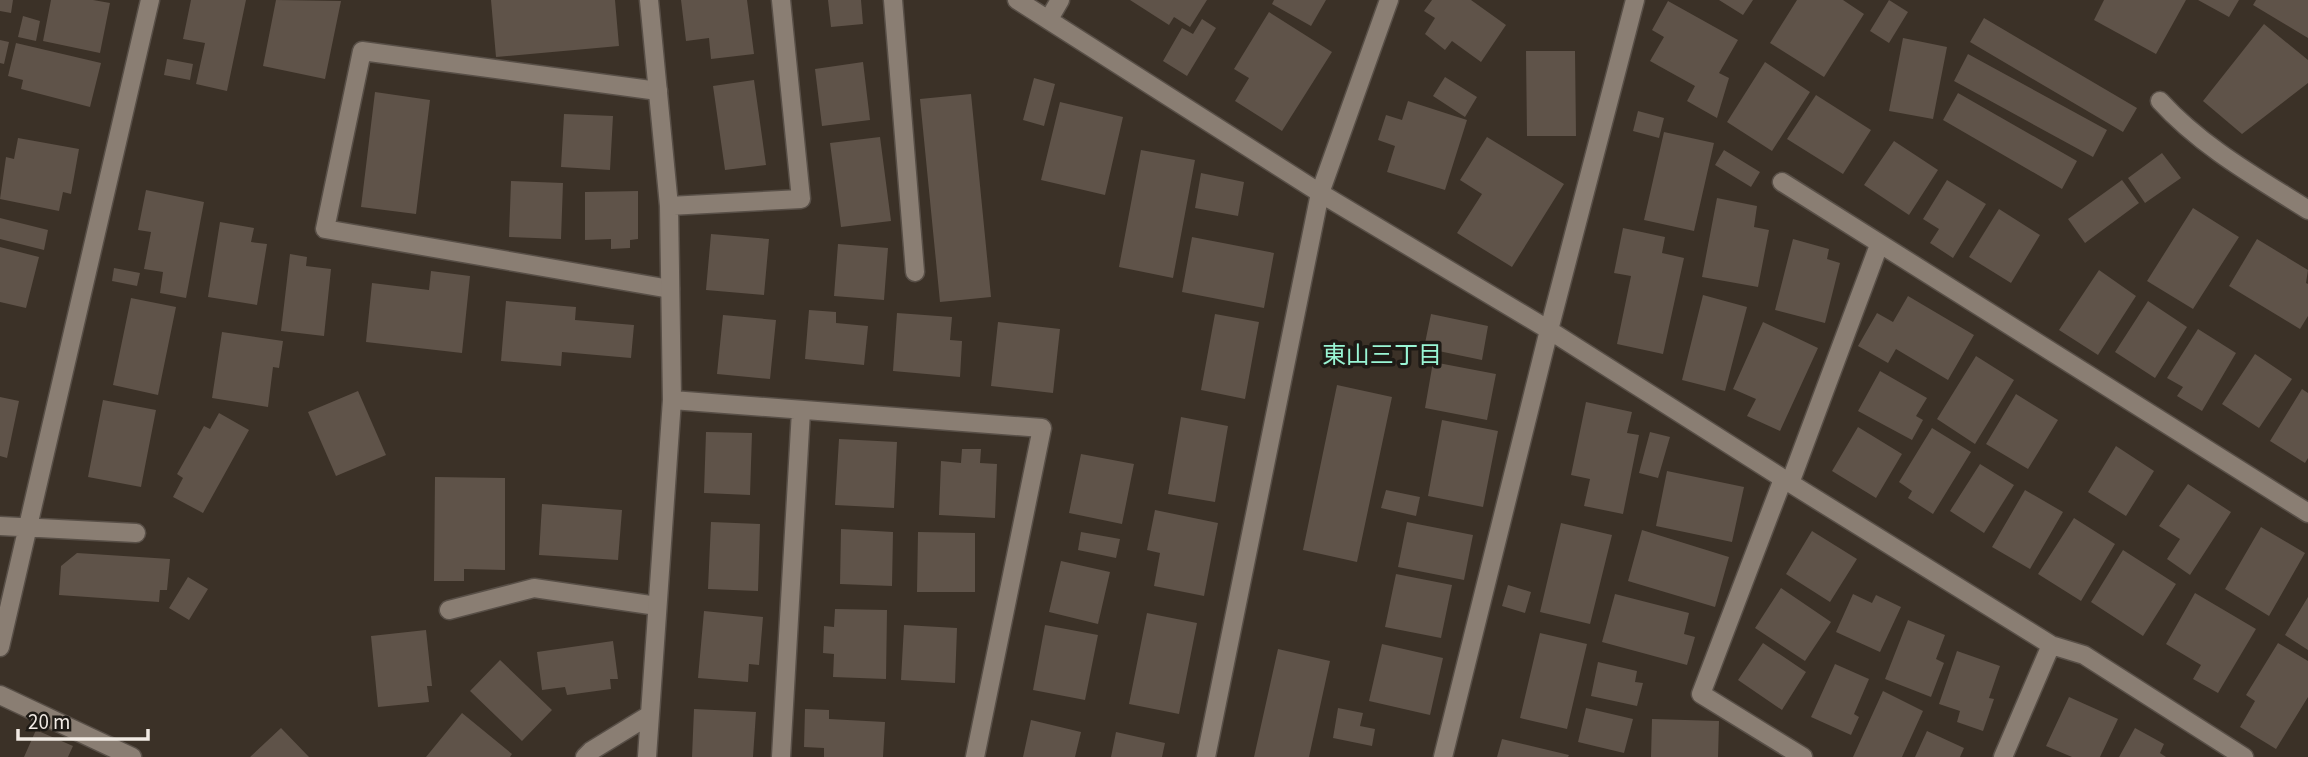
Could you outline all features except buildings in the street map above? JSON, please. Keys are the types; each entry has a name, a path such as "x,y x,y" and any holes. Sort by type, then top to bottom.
{"street":[{"path":"0,647 150,0"},
{"path":"647,757 672,400 669,206 649,0"},
{"path":"669,206 801,199 781,0"},
{"path":"893,0 915,272"},
{"path":"1017,0 1320,193 1549,330 2051,645 2084,655 2244,757"},
{"path":"1049,19 1060,0"},
{"path":"1206,757 1320,193 1389,0"},
{"path":"1443,757 1549,330 1635,0"},
{"path":"658,90 362,51 325,229 670,289"},
{"path":"2160,101 2181,124 2233,163 2308,210"},
{"path":"1782,182 2308,513"},
{"path":"1803,757 1701,694 1879,245"},
{"path":"672,400 1042,428 975,757"},
{"path":"781,757 801,411"},
{"path":"0,526 136,533"},
{"path":"449,610 534,588 657,606"},
{"path":"2003,757 2051,645"},
{"path":"0,695 132,757"},
{"path":"585,757 648,716"}],"district":[{"name":"東山三丁目","path":"1382,355"}]}
